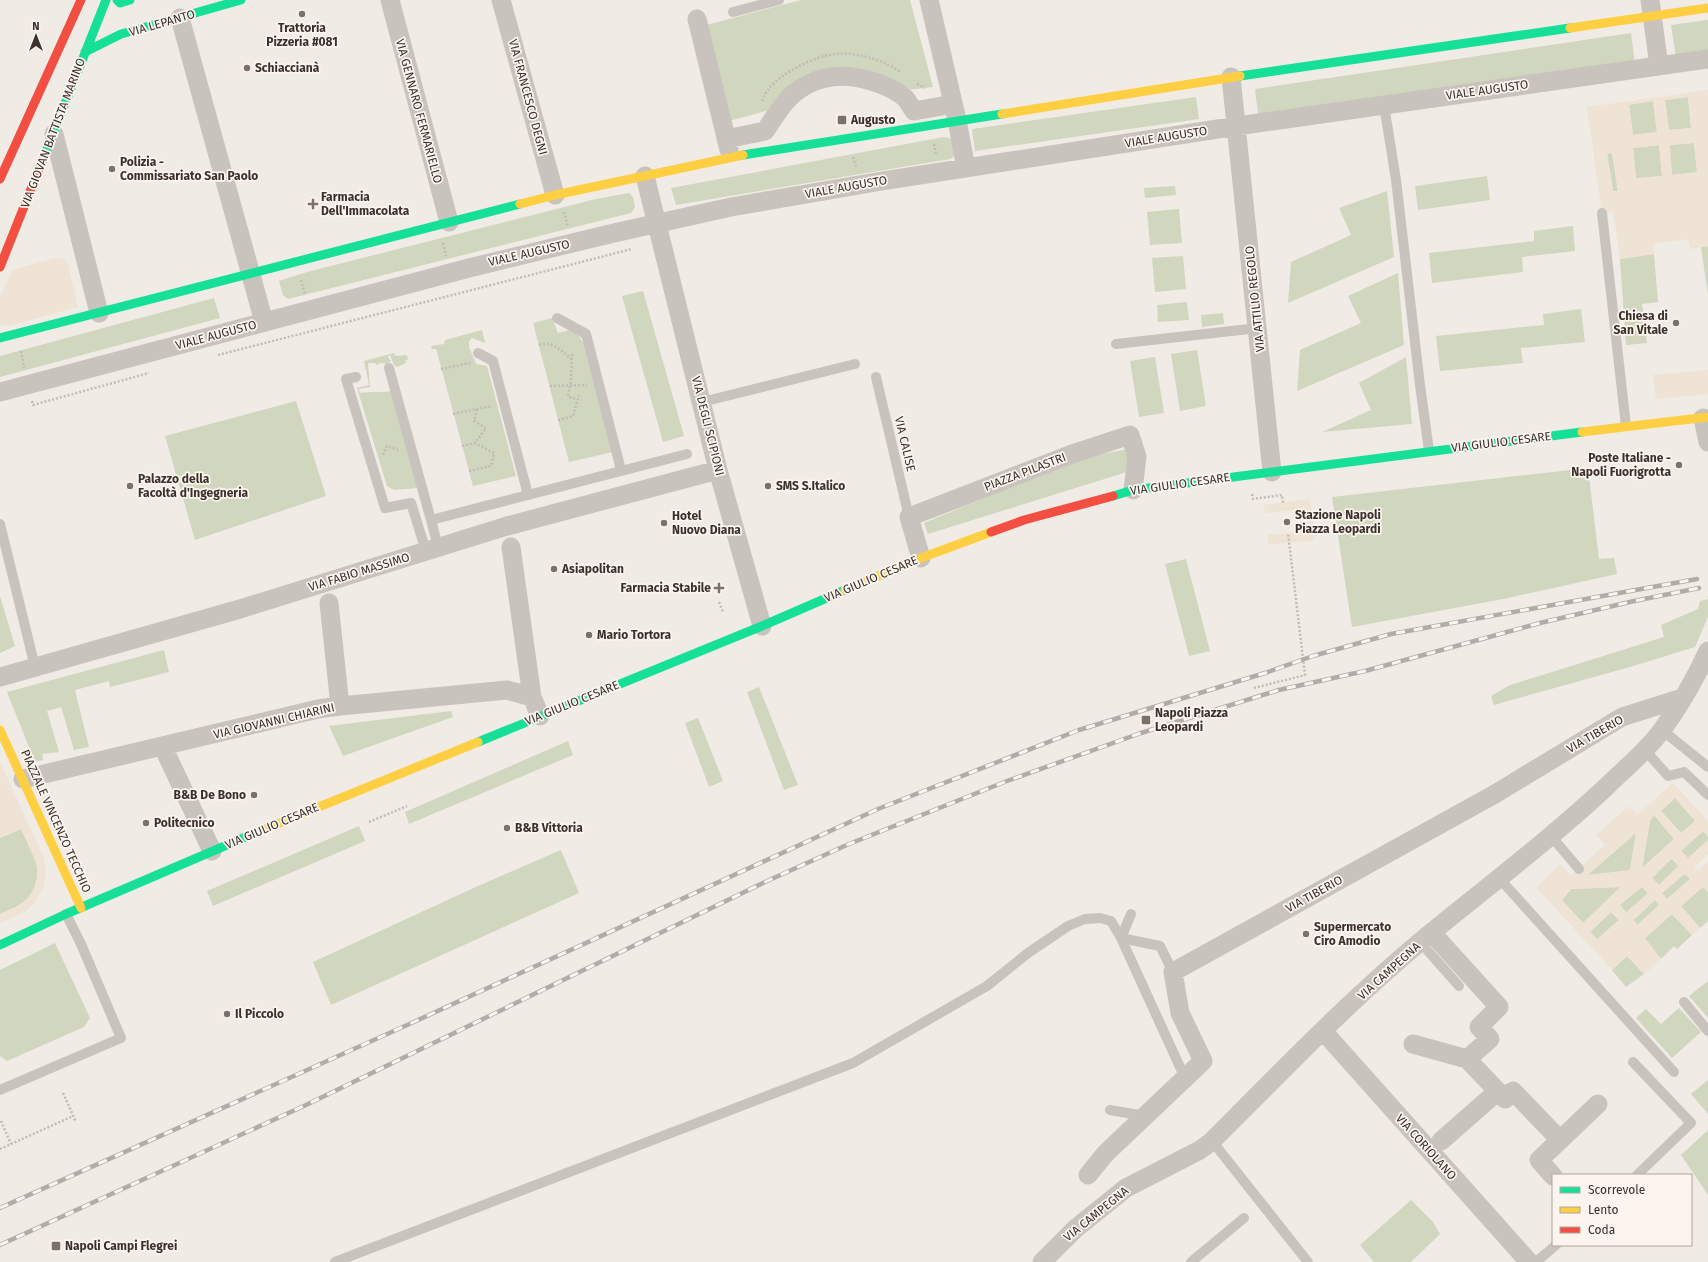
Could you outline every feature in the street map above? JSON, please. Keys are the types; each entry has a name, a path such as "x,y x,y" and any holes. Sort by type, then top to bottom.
{"main road":[{"name":"VIA GIOVAN BATTISTA MARINO","path":"0,179 81,0"},
{"name":"VIA GIOVAN BATTISTA MARINO","path":"0,267 106,0"},
{"path":"118,1 130,0"},
{"name":"VIA LEPANTO","path":"85,52 121,34 241,0"},
{"path":"0,338 251,273 445,230 645,176 731,157 955,112 1232,77 1651,8 1708,8"},
{"path":"0,334 12,335"},
{"name":"VIA GIULIO CESARE","path":"81,908 540,716 762,626 921,558 1024,520 1133,490 1626,426 1706,418"},
{"name":"PIAZZALE VINCENZO TECCHIO","path":"0,730 81,908 0,945"}],"street":[{"name":"VIA GENNARO FERMARIELLO","path":"390,0 445,230"},
{"name":"VIA FRANCESCO DEGNI","path":"502,0 559,200"},
{"path":"929,0 955,112 966,168"},
{"path":"1651,8 1659,66"},
{"path":"180,18 264,322"},
{"path":"697,19 731,157"},
{"name":"VIALE AUGUSTO","path":"0,392 476,266 754,203 1237,126 1708,59"},
{"path":"726,139 765,131 786,101 799,89 816,81 832,76 864,79 878,83 905,98 914,110 955,112"},
{"name":"VIA ATTILIO REGOLO","path":"1232,77 1272,472"},
{"path":"54,134 98,313"},
{"name":"VIA DEGLI SCIPIONI","path":"645,176 718,470 762,626"},
{"path":"1706,418 1708,442"},
{"name":"PIAZZA PILASTRI","path":"909,517 1072,454 1130,435 1137,457 1133,490"},
{"name":"VIA FABIO MASSIMO","path":"0,677 240,609 507,526 718,470"},
{"path":"909,517 921,558"},
{"path":"511,547 532,697 540,716"},
{"path":"330,603 340,706"},
{"name":"VIA CAMPEGNA","path":"1042,1262 1075,1229 1126,1188 1200,1150 1212,1141 1323,1031 1426,938 1551,836 1645,750 1662,730 1708,651"},
{"name":"VIA GIOVANNI CHIARINI","path":"23,779 318,709 508,690 532,697"},
{"name":"VIA TIBERIO","path":"1173,972 1495,794 1622,717 1682,698"},
{"path":"163,747 212,852"},
{"path":"1426,938 1499,1007 1479,1027 1490,1039 1467,1059"},
{"path":"1088,1175 1105,1154 1203,1061 1180,1013 1173,972"},
{"name":"VIA CORIOLANO","path":"1323,1031 1529,1262"},
{"path":"1413,1044 1467,1059 1505,1099 1513,1091 1560,1140"},
{"path":"1441,1141 1498,1091"},
{"path":"1552,1175 1539,1160 1598,1104"}],"lane":[{"path":"733,12 779,0"},
{"path":"1384,105 1396,180 1429,451"},
{"path":"1602,213 1626,426"},
{"path":"557,318 586,334 622,470"},
{"path":"1116,344 1258,328"},
{"path":"478,353 493,361 528,495"},
{"path":"702,402 855,364"},
{"path":"389,368 431,520 432,549"},
{"path":"356,377 346,379 385,508 411,503 432,549"},
{"name":"VIA CALISE","path":"876,377 909,517"},
{"path":"431,520 687,454"},
{"path":"0,524 35,667"},
{"path":"1662,730 1708,767"},
{"path":"1645,750 1668,776 1684,772 1708,795"},
{"path":"1551,836 1578,869"},
{"path":"1499,878 1674,1072"},
{"path":"0,1090 121,1038 81,944 66,914"},
{"path":"1121,938 1131,914"},
{"path":"334,1262 853,1063 987,986 1028,953 1068,926 1086,919 1106,919 1111,921 1121,938 1185,1078"},
{"path":"1121,938 1160,946 1173,972"},
{"path":"1426,938 1459,986"},
{"path":"1684,1002 1708,1031"},
{"path":"1633,1062 1691,1123 1638,1174"},
{"path":"1110,1110 1145,1116"},
{"path":"1212,1141 1308,1262"},
{"path":"1191,1262 1244,1218"},
{"path":"1536,1262 1555,1246"}],"path":[{"path":"933,138 937,157"},
{"path":"852,152 857,171"},
{"path":"559,200 569,231"},
{"path":"445,230 448,261"},
{"path":"213,356 634,248"},
{"path":"299,274 305,297"},
{"path":"539,345 548,343 558,347 572,360"},
{"path":"20,347 25,372"},
{"path":"572,354 568,396 578,399"},
{"path":"441,369 488,359"},
{"path":"31,397 33,405 155,371"},
{"path":"550,386 583,386 598,382"},
{"path":"558,420 573,416 579,395"},
{"path":"454,414 504,403"},
{"path":"462,446 475,443 486,428 474,421 477,409"},
{"path":"469,471 492,466 494,453 475,443"},
{"path":"372,464 380,463 387,446 402,452 412,450"},
{"path":"1252,494 1253,499 1282,496 1283,503"},
{"path":"1254,688 1305,675 1288,533"},
{"path":"719,602 723,612"},
{"path":"369,822 407,806"},
{"path":"63,1093 76,1122"},
{"path":"0,1148 73,1116"},
{"path":"1,1121 11,1144"}],"green space":[{"path":"801,0 910,0 933,87 908,90 859,70 773,109 729,121 703,26"},
{"path":"1708,20 1708,52 1676,57 1671,25"},
{"path":"1631,33 1635,64 1258,114 1255,89"},
{"path":"1196,97 1199,119 975,151 972,129"},
{"path":"1688,97 1691,128 1669,130 1665,100"},
{"path":"1653,101 1657,132 1633,135 1629,104"},
{"path":"944,137 953,139 957,154 950,159 676,205 671,188"},
{"path":"1694,143 1697,172 1672,175 1669,145"},
{"path":"1659,145 1662,176 1636,179 1633,148"},
{"path":"1607,153 1612,153 1618,191 1613,191"},
{"path":"1487,176 1490,200 1418,210 1415,186"},
{"path":"1175,186 1176,195 1145,198 1144,188"},
{"path":"1387,191 1394,257 1288,303 1291,262 1351,235 1339,208"},
{"path":"629,193 633,197 635,207 631,213 288,299 283,295 279,281 307,272 596,199"},
{"path":"1179,209 1182,243 1150,245 1147,212"},
{"path":"1573,226 1575,251 1522,257 1523,272 1432,283 1429,253 1534,241 1534,231"},
{"path":"1708,246 1708,295 1701,247"},
{"path":"1654,254 1658,302 1642,304 1647,343 1626,345 1620,259"},
{"path":"1183,256 1186,289 1155,292 1152,258"},
{"path":"1398,273 1404,345 1297,391 1300,350 1361,323 1348,296"},
{"path":"643,291 684,436 663,442 622,296"},
{"path":"214,298 220,318 0,377 0,356"},
{"path":"1187,302 1189,320 1158,322 1157,305"},
{"path":"1581,309 1585,342 1521,348 1523,363 1440,371 1436,336 1544,325 1543,314"},
{"path":"1223,313 1224,324 1202,327 1201,315"},
{"path":"552,318 558,333 570,330 578,334 583,343 613,452 569,462 533,323"},
{"path":"482,330 485,343 472,338 469,341 469,347 476,364 487,366 516,476 473,486 437,352 436,349 432,349 431,346 444,344 445,340"},
{"path":"1197,350 1206,406 1180,411 1171,354"},
{"path":"394,353 396,356 406,355 408,359 405,361 406,363 397,367 394,365 390,355 388,357 391,361 387,364 381,363 377,365 375,363 368,363 370,387 359,389 360,393 392,391 418,488 394,490 387,486 357,388 369,385 364,361"},
{"path":"1155,357 1164,413 1139,417 1130,361"},
{"path":"1406,357 1412,424 1322,432 1371,410 1359,383"},
{"path":"296,401 326,496 195,540 165,436"},
{"path":"1129,449 1127,472 928,534 924,523 1080,458"},
{"path":"1588,468 1599,559 1614,558 1617,574 1503,599 1352,627 1332,497"},
{"path":"1186,559 1210,651 1189,656 1165,564"},
{"path":"0,596 15,646 0,653"},
{"path":"1708,599 1708,617 1695,647 1494,705 1491,696 1510,685 1664,637 1661,625 1698,609 1700,601"},
{"path":"164,650 169,672 110,687 109,681 75,690 89,747 74,750 61,707 47,711 59,752 42,754 43,760 35,762 7,692"},
{"path":"759,687 798,785 784,790 747,692"},
{"path":"451,711 453,717 343,756 329,726"},
{"path":"698,718 723,781 709,787 685,723"},
{"path":"568,741 573,755 409,824 405,812"},
{"path":"1675,798 1695,821 1681,833 1661,811"},
{"path":"1654,815 1674,839 1642,868 1650,821"},
{"path":"359,826 365,841 213,906 207,891"},
{"path":"21,829 33,854 38,873 37,882 34,891 28,899 18,906 0,914 0,838"},
{"path":"1703,831 1708,837 1708,840 1688,858 1681,851"},
{"path":"1636,833 1630,871 1587,875"},
{"path":"561,850 579,893 331,1005 313,962 478,886"},
{"path":"1672,858 1679,866 1659,885 1652,878"},
{"path":"1685,873 1690,879 1667,899 1662,893"},
{"path":"1642,886 1648,893 1626,913 1620,905"},
{"path":"1621,887 1583,923 1562,900 1571,889"},
{"path":"1703,887 1708,892 1708,921 1700,928 1681,906"},
{"path":"1655,900 1659,905 1638,925 1633,920"},
{"path":"1611,912 1619,920 1597,940 1590,932"},
{"path":"1672,914 1692,935 1677,949 1674,946 1661,959 1644,939"},
{"path":"55,943 90,1018 84,1027 7,1061 0,1056 0,970"},
{"path":"1627,956 1644,974 1626,987 1612,970"},
{"path":"1708,981 1708,1018 1689,996"},
{"path":"1679,1008 1701,1032 1672,1058 1636,1018 1646,1009 1661,1024"},
{"path":"1708,1080 1708,1114 1691,1094"},
{"path":"1708,1130 1708,1195 1681,1155"},
{"path":"1411,1200 1433,1222 1440,1234 1411,1262 1374,1262 1360,1245"}],"shaded area":[{"path":"1708,90 1708,246 1690,249 1688,239 1653,244 1654,254 1620,259 1613,211 1602,213 1587,107","holes":["1688,97 1691,128 1669,130 1665,100","1653,101 1657,132 1633,135 1629,105","1694,143 1697,172 1672,175 1670,145","1659,145 1662,176 1636,178 1633,148","1612,153 1618,191 1613,191 1607,154"]},
{"path":"59,257 67,261 78,307 9,326 0,324 0,298 12,270"},
{"path":"1708,370 1708,394 1656,399 1653,375"},
{"path":"1310,499 1315,540 1268,545 1268,535 1308,531 1306,509 1265,513 1264,505"},
{"path":"0,762 44,858 46,873 43,888 36,901 25,912 0,923 0,914 18,906 28,898 34,888 37,877 37,865 21,829 0,838"},
{"path":"1673,783 1708,821 1708,837 1703,831 1681,851 1688,858 1708,840 1708,854 1694,867 1698,871 1708,862 1708,892 1703,887 1681,906 1700,928 1692,935 1672,914 1645,938 1661,959 1644,974 1627,956 1612,970 1536,887 1561,864 1571,875 1605,845 1596,835 1629,806 1637,815","holes":["1675,798 1695,821 1681,833 1661,811","1654,815 1674,839 1642,868 1650,821","1636,833 1630,870 1588,875","1671,858 1678,866 1659,885 1652,878","1685,874 1690,879 1667,899 1662,893","1620,887 1583,923 1562,900 1571,889","1642,887 1648,894 1626,912 1620,905","1655,900 1659,905 1637,925 1634,920","1611,912 1619,920 1597,939 1590,931"]}],"railway":[{"path":"0,1208 405,1026 878,809 1079,730 1265,673 1313,656 1391,634 1697,579"},
{"path":"0,1245 306,1105 765,882 849,844 1007,781 1141,733 1279,690 1365,671 1540,623 1634,601 1699,588"}],"traffic: fast":[{"path":"45,154 106,0"},
{"path":"117,0 120,3 130,0"},
{"path":"85,52 121,34 241,0"},
{"path":"1240,76 1570,28"},
{"path":"743,155 1002,114"},
{"path":"0,338 520,204"},
{"path":"1113,496 1133,490 1582,432"},
{"path":"478,742 762,626 845,590"},
{"path":"0,945 66,914 255,833"}],"traffic: slow":[{"path":"1570,28 1708,8"},
{"path":"1002,114 1240,76"},
{"path":"520,204 555,195 743,155"},
{"path":"1582,432 1708,417"},
{"path":"845,590 921,558 991,532"},
{"path":"0,730 81,908"},
{"path":"255,833 478,742"}],"traffic: jam":[{"path":"0,179 81,0"},
{"path":"0,267 45,154"},
{"path":"991,532 1024,520 1113,496"}],"place":[{"name":"Trattoria Pizzeria #081","path":"302,14"},
{"name":"Schiaccianà","path":"247,68"},
{"name":"Augusto","path":"842,120"},
{"name":"Polizia - Commissariato San Paolo","path":"112,169"},
{"name":"Farmacia Dell'Immacolata","path":"313,204"},
{"name":"Chiesa di San Vitale","path":"1676,323"},
{"name":"Poste Italiane - Napoli Fuorigrotta","path":"1679,465"},
{"name":"Palazzo della Facoltà d'Ingegneria","path":"130,486"},
{"name":"SMS S.Italico","path":"768,486"},
{"name":"Stazione Napoli Piazza Leopardi","path":"1287,522"},
{"name":"Hotel Nuovo Diana","path":"664,523"},
{"name":"Asiapolitan","path":"554,569"},
{"name":"Farmacia Stabile","path":"719,588"},
{"name":"Mario Tortora","path":"589,635"},
{"name":"Napoli Piazza Leopardi","path":"1146,720"},
{"name":"B&B De Bono","path":"254,795"},
{"name":"Politecnico","path":"146,823"},
{"name":"B&B Vittoria","path":"507,828"},
{"name":"Supermercato Ciro Amodio","path":"1306,934"},
{"name":"Il Piccolo","path":"227,1014"},
{"name":"Napoli Campi Flegrei","path":"56,1246"}]}
